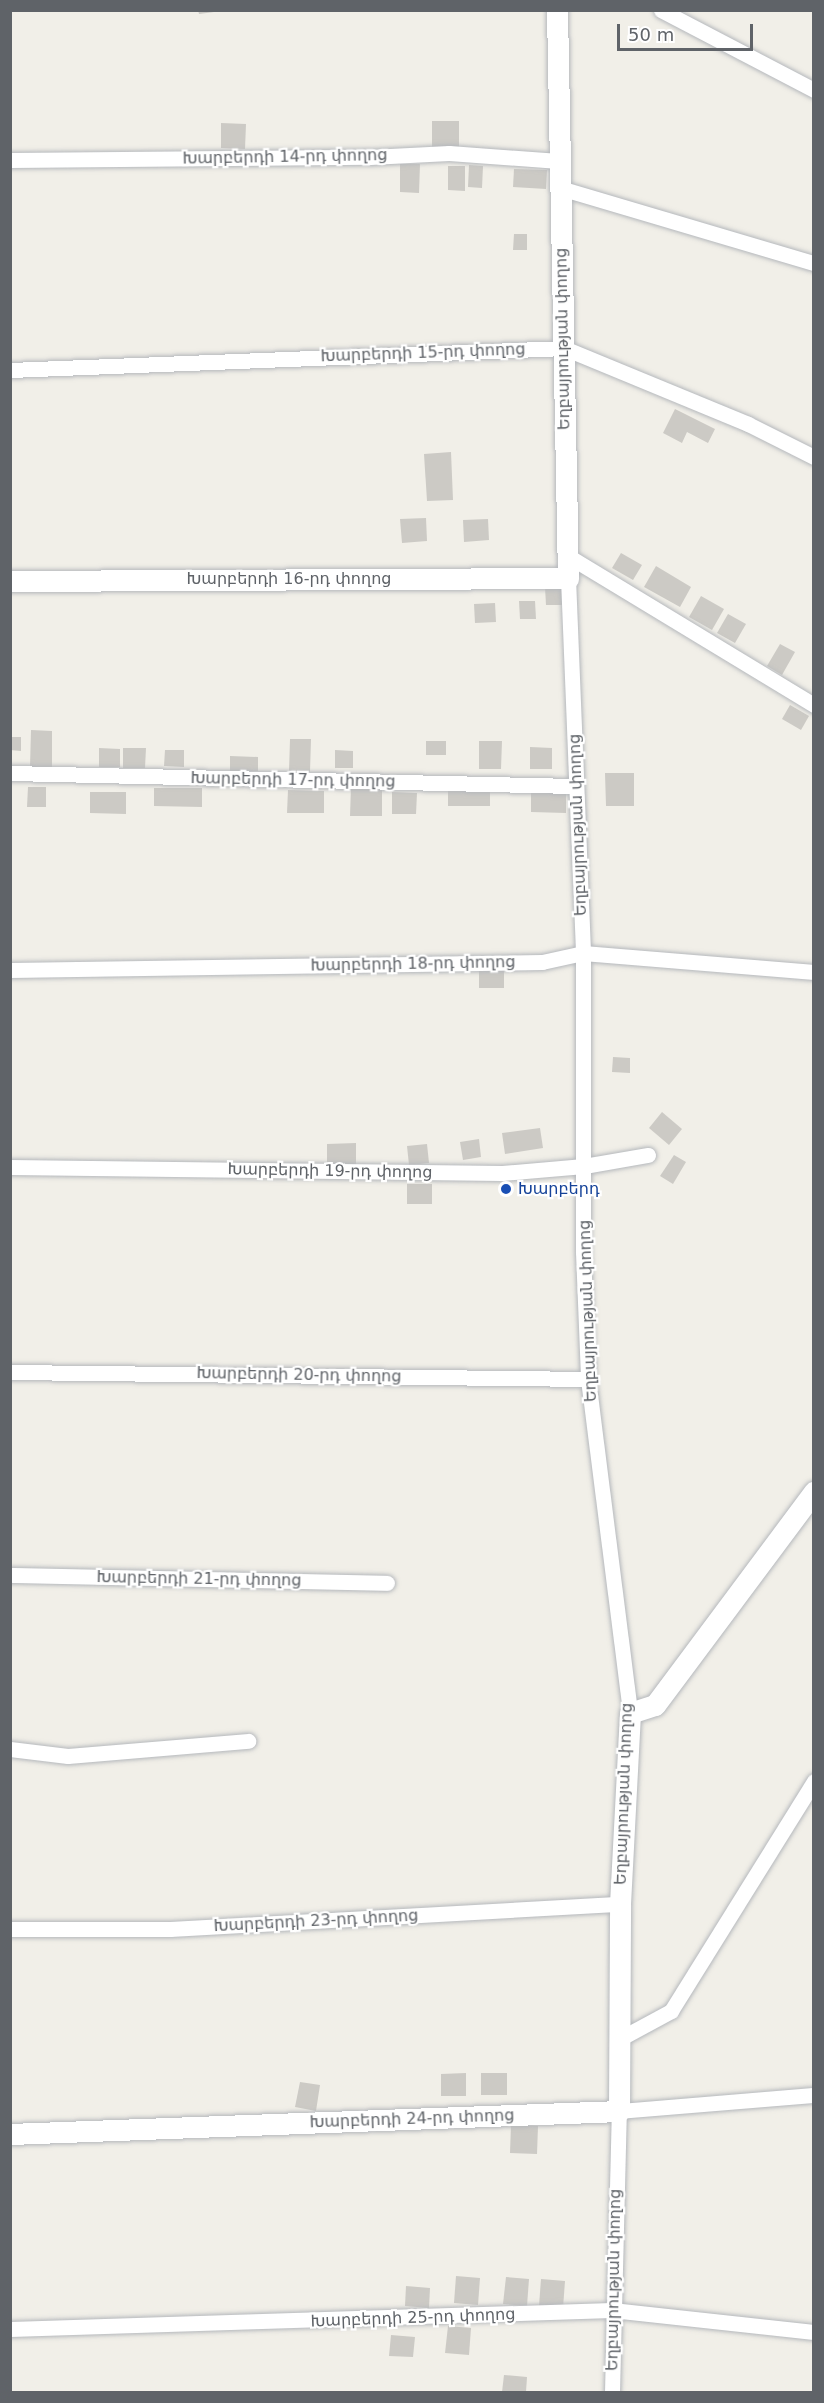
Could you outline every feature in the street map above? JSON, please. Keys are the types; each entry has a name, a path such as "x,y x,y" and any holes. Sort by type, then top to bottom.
{"street":[{"name":"Եղբայրության փողոց","path":"557,10 568,578 583,953 583,1252 588,1378 630,1713 620,1904 621,2038 612,2310 612,2392"},
{"path":"661,10 813,90"},
{"name":"Խարբերդի 14-րդ փողոց","path":"10,160 370,157 449,153 559,161"},
{"path":"560,188 813,263"},
{"name":"Խարբերդի 15-րդ փողոց","path":"10,370 564,348 748,424 813,458"},
{"path":"568,556 813,705"},
{"name":"Խարբերդի 16-րդ փողոց","path":"10,581 568,578"},
{"name":"Խարբերդի 17-րդ փողոց","path":"10,774 575,786"},
{"name":"Խարբերդի 18-րդ փողոց","path":"10,970 542,962 583,953 813,972"},
{"name":"Խարբերդի 19-րդ փողոց","path":"10,1167 502,1173 584,1166 648,1155"},
{"name":"Խարբերդի 20-րդ փողոց","path":"10,1372 588,1378"},
{"path":"630,1713 655,1705 813,1492"},
{"name":"Խարբերդի 21-րդ փողոց","path":"10,1575 387,1583"},
{"path":"10,1749 68,1756 248,1741"},
{"path":"621,2038 671,2011 813,1781"},
{"name":"Խարբերդի 23-րդ փողոց","path":"10,1929 170,1929 620,1904"},
{"name":"Խարբերդի 24-րդ փողոց","path":"10,2134 619,2111 813,2095"},
{"name":"Խարբերդի 25-րդ փողոց","path":"10,2329 612,2310 813,2332"}],"building":[{"path":"198,10 214,10 214,12 199,14"},
{"path":"432,121 459,121 459,147 432,148"},
{"path":"221,123 246,124 245,149 221,148"},
{"path":"400,164 420,164 419,193 400,192"},
{"path":"469,165 483,166 482,188 468,187"},
{"path":"448,166 465,166 465,191 448,190"},
{"path":"514,169 547,170 546,189 513,187"},
{"path":"514,234 527,234 527,250 513,250"},
{"path":"675,409 715,429 708,443 687,432 682,443 663,433"},
{"path":"451,452 453,500 427,501 424,454"},
{"path":"426,518 427,541 402,543 400,519"},
{"path":"488,519 489,540 464,542 463,520"},
{"path":"621,553 642,565 633,580 612,568"},
{"path":"656,566 691,587 680,607 644,587"},
{"path":"562,586 563,605 546,605 545,587"},
{"path":"701,596 724,609 712,630 689,617"},
{"path":"519,601 535,601 536,619 520,619"},
{"path":"495,603 496,622 475,623 474,604"},
{"path":"728,614 746,624 735,643 717,633"},
{"path":"780,644 795,652 782,675 767,666"},
{"path":"790,705 809,716 801,730 782,719"},
{"path":"31,730 52,731 52,767 30,767"},
{"path":"10,737 21,737 21,751 10,750"},
{"path":"290,739 311,739 310,772 289,771"},
{"path":"426,741 446,741 446,755 426,755"},
{"path":"479,741 502,741 501,769 479,769"},
{"path":"530,747 552,748 552,769 530,769"},
{"path":"99,748 120,749 120,767 99,767"},
{"path":"123,748 146,748 145,768 123,768"},
{"path":"165,750 184,750 184,767 164,766"},
{"path":"335,750 353,751 353,768 335,768"},
{"path":"230,756 258,757 258,771 230,771"},
{"path":"605,773 634,773 634,806 606,806"},
{"path":"28,787 46,787 46,807 27,807"},
{"path":"351,787 382,788 382,816 350,816"},
{"path":"154,788 202,788 202,807 154,806"},
{"path":"448,788 490,789 490,806 448,806"},
{"path":"288,790 324,791 324,813 287,813"},
{"path":"531,791 566,792 566,813 531,812"},
{"path":"90,792 126,792 126,814 90,813"},
{"path":"392,792 417,793 416,814 392,814"},
{"path":"479,967 504,968 504,988 479,988"},
{"path":"613,1057 630,1058 630,1073 612,1072"},
{"path":"662,1112 682,1129 669,1145 649,1128"},
{"path":"540,1128 543,1148 505,1154 502,1133"},
{"path":"479,1139 481,1157 463,1160 460,1142"},
{"path":"356,1143 356,1166 327,1167 327,1144"},
{"path":"427,1144 429,1163 409,1165 407,1146"},
{"path":"674,1155 686,1162 673,1184 660,1176"},
{"path":"407,1184 432,1184 432,1204 407,1204"},
{"path":"466,2073 466,2096 441,2096 441,2074"},
{"path":"481,2073 507,2073 507,2095 481,2095"},
{"path":"300,2082 320,2085 316,2111 295,2107"},
{"path":"511,2125 538,2126 537,2154 510,2153"},
{"path":"456,2276 480,2278 478,2305 454,2303"},
{"path":"506,2277 529,2279 527,2306 503,2304"},
{"path":"541,2279 565,2281 563,2308 539,2306"},
{"path":"406,2286 430,2288 429,2308 405,2306"},
{"path":"448,2326 471,2328 469,2355 445,2353"},
{"path":"391,2335 415,2337 413,2357 389,2356"},
{"path":"504,2375 527,2377 526,2392 502,2392"}],"place":[{"name":"Խարբերդ","path":"506,1189"}]}
